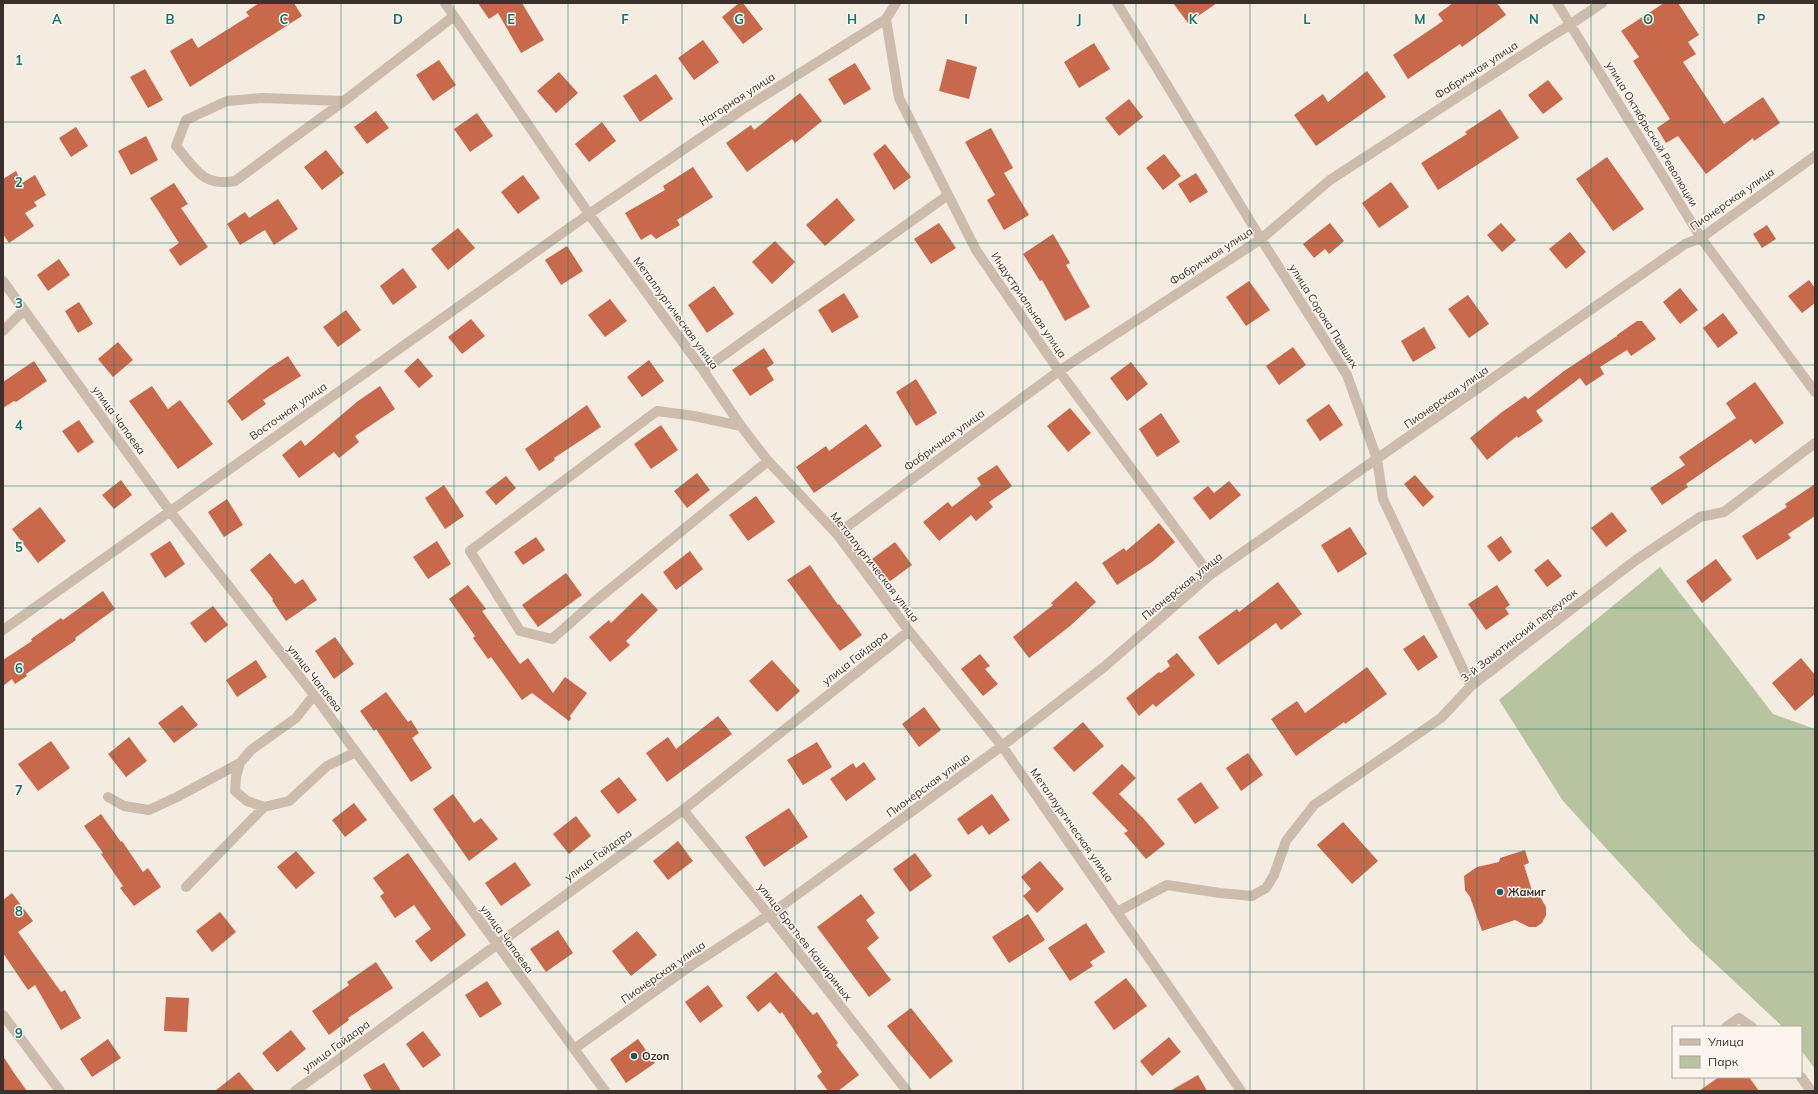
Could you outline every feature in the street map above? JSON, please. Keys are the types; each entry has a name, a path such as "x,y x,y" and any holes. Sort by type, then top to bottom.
{"street":[{"name":"Металлургическая улица","path":"445,3 589,214 703,370 741,426 768,461 837,534 909,631 1002,746 1241,1091"},
{"name":"Нагорная улица","path":"589,214 743,108 886,19 896,3"},
{"name":"улица Сорока Павших","path":"1117,3 1347,375 1377,459 1383,499 1471,686"},
{"name":"улица Октябрьской Революции","path":"1557,3 1701,238 1815,392"},
{"name":"Фабричная улица","path":"837,534 1059,371 1261,238 1330,180 1602,3"},
{"path":"344,101 262,98 227,101 186,120 176,146 202,177 221,184 235,182 344,101 454,16"},
{"name":"Индустриальная улица","path":"886,19 899,98 976,250 1059,371 1210,575"},
{"name":"Пионерская улица","path":"574,1049 686,969 768,915 1002,746 1104,667 1210,575 1685,244 1701,238 1815,156"},
{"path":"703,370 948,195"},
{"name":"Восточная улица","path":"3,630 169,510 589,214"},
{"name":"улица Чапаева","path":"3,281 169,510 314,695 605,1091"},
{"path":"4,330 24,310"},
{"path":"741,426 694,416 657,411 470,551 520,631 552,639 594,602 768,461"},
{"name":"3-й Заматинский переулок","path":"1118,912 1167,886 1252,896 1266,888 1274,875 1286,841 1314,805 1441,718 1471,686 1636,560 1700,517 1724,512 1815,444"},
{"name":"улица Гайдара","path":"295,1091 683,810 909,631"},
{"path":"108,797 124,806 149,810 194,788 240,763 251,750 296,718 314,695"},
{"path":"186,886 264,807 289,801 327,766 356,752"},
{"path":"240,763 236,778 235,791 246,801 264,807"},
{"name":"улица Братьев Кашириных","path":"683,810 907,1091"},
{"path":"3,1015 60,1091"},
{"path":"1727,1026 1739,1018 1751,1026"},
{"path":"1802,1078 1812,1091"}],"green space":[{"path":"1660,567 1773,714 1815,729 1815,1069 1802,1051 1802,1026 1782,1026 1690,940 1563,801 1499,700"}],"building":[{"path":"259,3 294,3 302,16 190,87 170,51 192,38 198,48 249,16 246,12"},
{"path":"478,3 522,3 544,40 521,53 498,13 489,19"},
{"path":"739,3 743,3 763,29 743,44 722,17"},
{"path":"1173,3 1217,3 1188,23"},
{"path":"1453,3 1497,3 1506,15 1462,47 1460,44 1408,79 1393,55 1443,21 1438,14"},
{"path":"1664,3 1678,3 1699,35 1688,42 1696,54 1683,62 1724,124 1763,97 1780,123 1754,141 1753,138 1706,174 1678,136 1666,143 1657,128 1670,119 1633,61 1639,57 1621,31"},
{"path":"703,40 719,62 694,80 678,58"},
{"path":"1094,43 1110,69 1079,88 1064,62"},
{"path":"947,59 977,67 969,99 939,91"},
{"path":"439,60 456,85 433,101 416,75"},
{"path":"855,63 871,89 844,105 828,79"},
{"path":"145,69 163,100 148,108 130,77"},
{"path":"1367,71 1386,97 1316,146 1294,115 1323,94 1328,102"},
{"path":"559,72 578,93 556,113 537,91"},
{"path":"656,74 673,99 640,122 623,96"},
{"path":"1548,80 1563,99 1543,114 1528,95"},
{"path":"800,93 822,121 795,143 792,139 747,172 726,143 751,125 754,130"},
{"path":"1129,99 1143,117 1119,136 1105,118"},
{"path":"1500,109 1519,138 1438,190 1421,163 1467,134 1465,132"},
{"path":"376,111 389,128 367,144 354,127"},
{"path":"477,113 493,136 470,152 454,129"},
{"path":"602,122 616,141 589,162 575,144"},
{"path":"76,127 88,146 71,157 59,138"},
{"path":"991,128 1013,168 1004,173 1029,215 1004,230 987,200 995,195 965,142"},
{"path":"146,136 158,160 131,175 118,151"},
{"path":"885,144 911,177 894,190 873,154"},
{"path":"326,150 344,173 322,190 304,167"},
{"path":"1164,154 1181,176 1163,190 1146,168"},
{"path":"1607,157 1644,209 1613,231 1576,179"},
{"path":"693,167 713,197 677,220 680,225 656,239 651,234 641,240 625,213 665,190 663,186"},
{"path":"16,171 22,183 35,175 46,195 34,202 37,206 25,213 34,226 9,243 3,234 3,179"},
{"path":"1196,173 1208,192 1190,203 1178,184"},
{"path":"523,175 540,198 518,214 501,192"},
{"path":"1391,182 1409,207 1379,228 1362,203"},
{"path":"174,183 188,204 181,208 208,247 180,266 169,250 179,243 150,198"},
{"path":"837,198 855,220 825,246 806,225"},
{"path":"278,199 298,229 274,245 265,230 240,245 227,224 245,212 249,218"},
{"path":"939,223 956,248 931,264 914,239"},
{"path":"1330,223 1344,241 1329,254 1325,249 1314,258 1303,244"},
{"path":"1501,223 1516,240 1502,252 1487,235"},
{"path":"1767,225 1776,239 1762,248 1753,234"},
{"path":"458,228 475,248 448,270 431,249"},
{"path":"1570,232 1586,252 1566,269 1549,249"},
{"path":"1053,234 1070,263 1066,265 1090,307 1065,321 1042,280 1040,281 1023,254"},
{"path":"775,241 795,262 772,284 752,262"},
{"path":"567,246 583,271 561,285 545,260"},
{"path":"59,259 70,275 48,291 37,275"},
{"path":"403,268 417,287 393,305 380,286"},
{"path":"1809,280 1815,288 1815,303 1802,313 1788,296"},
{"path":"1249,281 1270,310 1246,326 1226,297"},
{"path":"714,286 734,314 707,333 688,305"},
{"path":"1680,288 1698,310 1680,324 1663,302"},
{"path":"844,293 859,317 832,333 818,310"},
{"path":"1468,295 1489,324 1469,338 1448,309"},
{"path":"610,299 627,321 605,337 588,315"},
{"path":"79,302 93,324 78,333 65,311"},
{"path":"346,310 361,330 338,347 323,327"},
{"path":"1723,313 1738,333 1718,348 1703,328"},
{"path":"471,319 485,336 462,354 448,337"},
{"path":"1637,321 1642,321 1656,339 1631,356 1627,350 1600,367 1604,374 1586,386 1580,378 1536,411 1543,421 1518,438 1517,436 1487,460 1470,438 1502,412 1525,396 1528,399 1564,371"},
{"path":"1424,327 1436,348 1413,362 1401,341"},
{"path":"118,342 133,360 113,377 98,359"},
{"path":"1293,347 1306,365 1279,385 1266,366"},
{"path":"764,348 774,363 767,368 774,380 750,396 732,370"},
{"path":"288,356 301,376 263,400 266,404 242,421 227,401 269,368"},
{"path":"418,358 433,376 419,388 404,371"},
{"path":"649,360 664,381 642,397 627,377"},
{"path":"34,361 47,381 16,402 14,401 3,408 3,382"},
{"path":"1131,362 1148,384 1127,401 1110,378"},
{"path":"916,379 937,413 916,426 896,392"},
{"path":"1755,382 1784,423 1755,444 1751,439 1686,484 1688,487 1662,505 1650,488 1685,465 1679,457 1736,418 1726,403"},
{"path":"152,386 168,409 180,400 213,444 178,469 129,401"},
{"path":"380,386 395,409 355,436 359,442 339,458 334,452 299,478 282,455 301,440 305,446 358,401"},
{"path":"1329,404 1343,425 1320,441 1306,420"},
{"path":"587,405 601,427 554,458 555,460 539,471 525,449"},
{"path":"1070,408 1091,433 1068,452 1047,426"},
{"path":"1161,413 1180,442 1157,457 1139,429"},
{"path":"79,420 94,442 78,453 62,431"},
{"path":"866,424 882,446 814,493 796,467 826,446 829,451"},
{"path":"661,425 678,450 651,469 634,444"},
{"path":"997,465 1012,486 989,502 993,507 976,521 971,515 939,541 923,522 948,502 952,507 981,485 977,478"},
{"path":"697,473 710,490 687,508 674,491"},
{"path":"1415,475 1434,497 1423,507 1404,484"},
{"path":"506,476 516,488 496,505 485,492"},
{"path":"121,480 132,495 114,509 102,495"},
{"path":"1229,481 1241,495 1210,520 1193,498 1208,486 1214,493"},
{"path":"1815,484 1815,516 1788,534 1791,538 1757,560 1742,536 1787,507 1785,504"},
{"path":"444,485 464,516 445,529 425,498"},
{"path":"756,496 775,522 748,541 729,515"},
{"path":"227,499 243,525 224,537 208,512"},
{"path":"40,507 66,541 38,563 12,529"},
{"path":"1612,512 1627,531 1606,547 1591,528"},
{"path":"1159,523 1175,542 1152,562 1117,585 1102,563 1124,548 1126,551"},
{"path":"1350,527 1367,554 1338,573 1321,545"},
{"path":"1501,536 1512,552 1499,562 1487,546"},
{"path":"536,537 545,550 523,565 514,552"},
{"path":"170,541 185,564 165,578 150,554"},
{"path":"437,541 451,564 428,579 413,557"},
{"path":"895,542 912,565 889,582 872,559"},
{"path":"690,551 703,569 676,590 663,572"},
{"path":"270,553 295,584 303,579 317,600 286,621 272,600 273,599 250,570"},
{"path":"1548,559 1562,576 1547,587 1534,570"},
{"path":"1716,559 1732,580 1702,603 1686,581"},
{"path":"810,565 838,605 839,604 862,635 840,651 787,580"},
{"path":"566,573 582,595 538,627 522,605"},
{"path":"1076,581 1096,602 1070,626 1029,658 1013,637 1053,605 1051,603"},
{"path":"1278,582 1302,614 1281,630 1276,623 1218,665 1198,637 1237,609 1239,612"},
{"path":"468,585 486,609 482,611 520,664 528,658 553,693 565,677 587,693 570,716 571,719 569,721 532,693 522,700 491,657 488,659 473,638 475,636 449,599"},
{"path":"1497,585 1510,605 1505,608 1509,614 1486,630 1468,604"},
{"path":"103,591 115,609 75,638 76,640 26,674 27,676 15,684 12,679 3,686 3,660 32,641 31,639 61,618 63,620"},
{"path":"642,593 658,610 626,641 630,645 610,662 589,637 609,620 611,623"},
{"path":"213,606 228,625 205,643 190,623"},
{"path":"1424,635 1438,657 1418,671 1403,649"},
{"path":"335,637 354,664 334,679 315,651"},
{"path":"1177,653 1195,675 1156,707 1153,704 1139,716 1126,698 1159,672 1161,673 1170,666 1167,661"},
{"path":"980,654 990,666 985,669 998,684 983,696 961,669"},
{"path":"1801,658 1815,675 1815,694 1795,711 1772,683"},
{"path":"256,660 267,677 237,697 226,680"},
{"path":"772,660 800,691 777,712 749,681"},
{"path":"1367,667 1387,694 1296,756 1271,719 1297,701 1305,713"},
{"path":"386,692 408,722 411,720 419,733 412,738 432,768 411,782 376,729 374,731 360,711"},
{"path":"182,705 198,725 174,743 158,723"},
{"path":"924,707 941,730 919,747 902,724"},
{"path":"718,716 732,734 667,782 646,753 668,737 676,749"},
{"path":"1083,722 1104,746 1074,772 1053,748"},
{"path":"129,737 147,761 126,777 108,754"},
{"path":"51,741 70,768 38,791 18,764"},
{"path":"817,742 832,767 803,785 787,760"},
{"path":"1248,753 1263,775 1241,791 1226,768"},
{"path":"864,762 876,779 846,801 830,779 853,763 856,768"},
{"path":"1122,764 1136,778 1119,794 1143,818 1165,844 1146,859 1124,833 1128,831 1092,793"},
{"path":"619,777 637,800 618,814 600,791"},
{"path":"1201,782 1219,808 1195,824 1177,799"},
{"path":"453,794 474,823 481,818 498,839 469,861 433,809"},
{"path":"992,794 1010,820 989,835 982,825 968,835 957,819"},
{"path":"354,803 367,820 345,837 332,820"},
{"path":"789,808 808,837 764,867 745,837"},
{"path":"101,814 143,872 148,868 161,887 134,906 120,888 123,886 101,854 103,853 84,826"},
{"path":"576,816 591,836 569,854 553,834"},
{"path":"1343,822 1378,861 1352,884 1317,845"},
{"path":"678,841 693,861 668,880 653,861"},
{"name":"Жамиг","path":"1525,850 1529,863 1524,865 1533,894 1539,895 1546,907 1546,915 1542,923 1536,927 1529,927 1515,920 1482,931 1470,897 1465,890 1464,876 1477,867 1499,862 1500,858"},
{"path":"296,851 315,873 296,889 277,867"},
{"path":"408,853 466,935 431,962 415,941 431,929 414,905 395,918 380,896 384,893 373,878"},
{"path":"915,853 932,876 910,892 893,869"},
{"path":"1040,861 1064,889 1037,913 1023,896 1031,889 1021,877"},
{"path":"515,862 531,885 501,906 485,883"},
{"path":"12,893 33,921 18,932 61,992 65,990 81,1018 61,1030 35,985 28,990 3,953 3,900"},
{"path":"861,894 875,913 866,920 879,938 867,948 891,980 869,997 817,927"},
{"path":"220,912 236,932 212,952 196,931"},
{"path":"1028,914 1045,940 1009,963 992,937"},
{"path":"1086,923 1105,952 1090,962 1093,966 1070,981 1048,948"},
{"path":"558,930 573,953 546,972 530,949"},
{"path":"637,931 657,955 631,976 612,951"},
{"path":"376,962 393,988 348,1018 349,1020 329,1035 312,1011 349,985 347,982"},
{"path":"776,972 813,1015 817,1012 838,1043 836,1045 859,1075 838,1091 828,1091 817,1076 822,1072 782,1012 780,1014 770,1002 758,1012 746,997"},
{"path":"1126,978 1147,1006 1114,1030 1094,1002"},
{"path":"487,981 502,1004 480,1018 465,995"},
{"path":"708,985 723,1006 700,1023 685,1002"},
{"path":"166,997 189,998 187,1032 164,1031"},
{"path":"911,1008 953,1061 930,1079 887,1026"},
{"path":"291,1030 306,1049 277,1072 262,1053"},
{"path":"423,1031 441,1055 423,1068 406,1044"},
{"path":"1169,1037 1181,1052 1152,1076 1140,1061"},
{"path":"108,1039 121,1058 92,1077 80,1059"},
{"path":"638,1039 655,1063 626,1083 610,1059"},
{"path":"3,1056 14,1073 27,1091 3,1091"},
{"path":"384,1063 401,1091 372,1091 363,1075"},
{"path":"239,1072 255,1091 215,1091"},
{"path":"1198,1075 1207,1091 1170,1091"},
{"path":"1718,1078 1750,1078 1759,1091 1699,1091"}],"place":[{"name":"Жамиг","path":"1500,892"},
{"name":"Ozon","path":"634,1056"}]}
